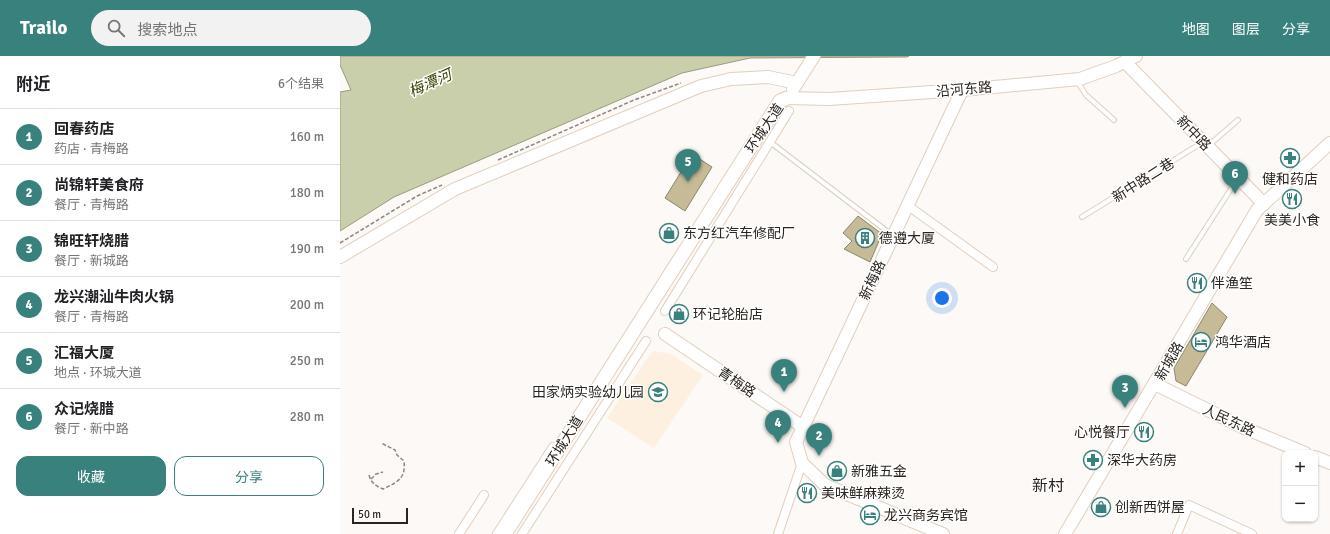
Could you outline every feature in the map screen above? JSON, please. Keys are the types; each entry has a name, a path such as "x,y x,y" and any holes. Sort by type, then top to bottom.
{"main road":[{"path":"787,98 814,56"},
{"name":"沿河东路","path":"787,98 829,99 962,90 1076,79 1116,66 1136,56"},
{"name":"新中路","path":"1125,62 1264,204"},
{"path":"340,257 455,189 701,86 731,78 768,77 799,81"},
{"name":"新梅路","path":"803,427 962,90"},
{"name":"环城大道","path":"505,534 780,101 787,98"},
{"name":"环城大道","path":"511,534 787,98"},
{"name":"新城路","path":"1065,534 1257,210 1330,143"},
{"name":"青梅路","path":"665,334 803,427"},
{"name":"人民东路","path":"1155,384 1242,427 1298,450"},
{"path":"803,427 796,442 802,463 825,485 943,534"},
{"path":"1318,458 1330,463"}],"street":[{"path":"497,534 773,103"},
{"path":"665,311 789,111"},
{"path":"907,205 993,267"},
{"path":"522,534 646,341"},
{"path":"778,534 802,463"},
{"path":"459,534 484,496"},
{"path":"1177,534 1189,505 1252,534"}],"lane":[{"path":"1076,79 1086,95 1114,120"},
{"name":"新中路二巷","path":"1082,217 1205,144 1238,120"},
{"path":"770,142 893,236"},
{"path":"1186,259 1238,178"}],"path":[{"path":"369,475 370,480 375,486 383,489 402,478 404,473 404,461 397,455 395,450 381,443"},
{"path":"370,480 376,474 383,472"}],"shaded area":[{"name":"田家炳实验幼儿园","path":"653,351 671,354 703,375 654,448 607,418"}],"water":[{"name":"梅潭河","path":"340,56 909,56 750,58 682,73 394,197 340,231 340,92 351,90 340,65"}],"building":[{"path":"692,154 712,167 685,211 665,198"},
{"name":"德遵大厦","path":"858,216 882,234 870,262 844,249 852,241 843,233"},
{"name":"鸿华酒店","path":"1212,303 1227,317 1186,386 1176,381 1174,368"}],"place":[{"name":"健和药店","path":"1290,158"},
{"name":"汇福大厦","path":"688,182"},
{"name":"众记烧腊","path":"1235,194"},
{"name":"美美小食","path":"1292,199"},
{"name":"东方红汽车修配厂","path":"669,233"},
{"name":"德遵大厦","path":"865,238"},
{"name":"伴渔笙","path":"1197,283"},
{"name":"环记轮胎店","path":"679,314"},
{"name":"鸿华酒店","path":"1201,342"},
{"name":"田家炳实验幼儿园","path":"658,392"},
{"name":"回春药店","path":"784,392"},
{"name":"锦旺轩烧腊","path":"1125,408"},
{"name":"心悦餐厅","path":"1144,432"},
{"name":"龙兴潮汕牛肉火锅","path":"778,443"},
{"name":"尚锦轩美食府","path":"819,456"},
{"name":"深华大药房","path":"1093,460"},
{"name":"新雅五金","path":"837,471"},
{"name":"美味鲜麻辣烫","path":"807,493"},
{"name":"创新西饼屋","path":"1101,507"},
{"name":"龙兴商务宾馆","path":"870,515"}],"district":[{"name":"新村","path":"1048,485"}]}
